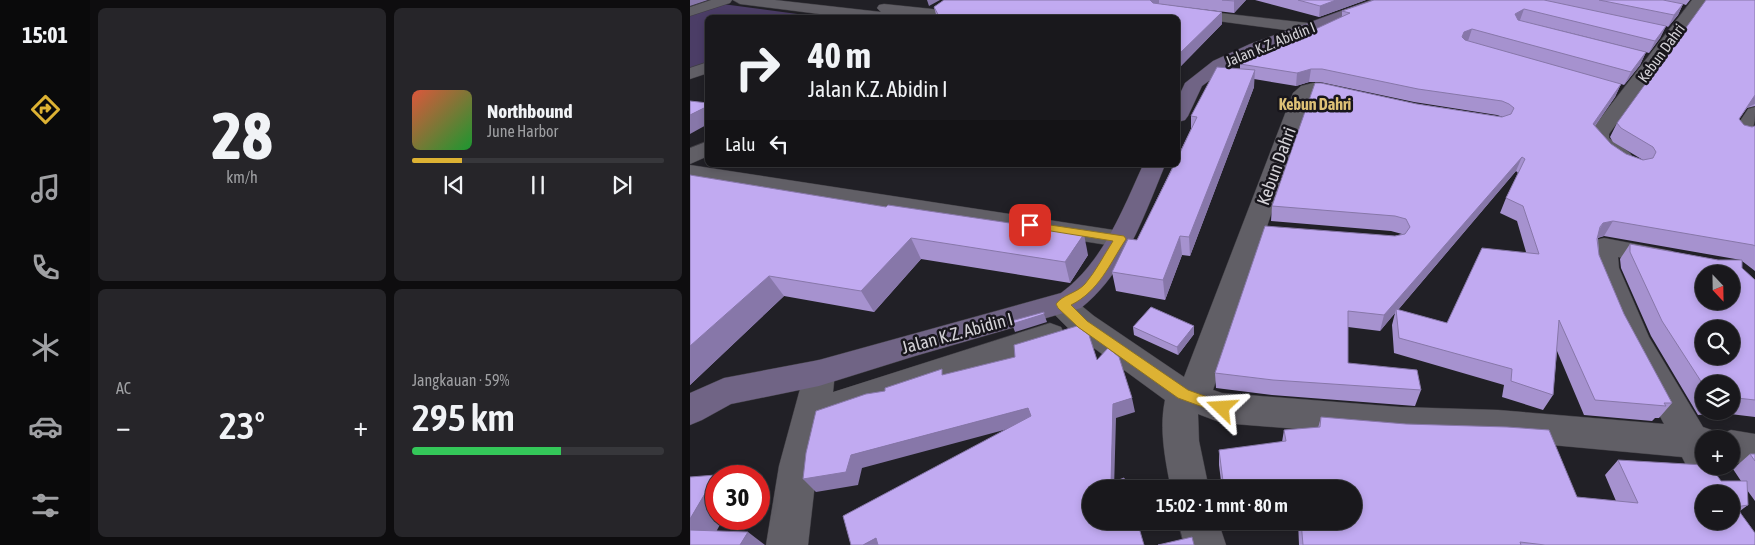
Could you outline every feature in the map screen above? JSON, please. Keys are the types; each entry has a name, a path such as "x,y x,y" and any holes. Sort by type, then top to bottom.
{"street":[{"path":"690,12 726,0"},
{"path":"740,0 771,2 833,15"},
{"path":"808,0 928,15 946,4"},
{"name":"Jalan K.Z. Abidin I","path":"1180,112 1194,83 1219,64 1256,48 1384,0"},
{"name":"Kebun Dahri","path":"1635,167 1605,147 1598,137 1674,35 1688,7"},
{"path":"1169,11 1308,28"},
{"path":"1656,31 1674,35"},
{"path":"1635,57 1655,62"},
{"path":"690,74 705,68"},
{"name":"Kebun Dahri","path":"1188,480 1179,420 1262,230 1303,92 1317,88 1368,101"},
{"path":"1611,89 1630,94"},
{"path":"1742,133 1755,113"},
{"path":"690,157 705,149"},
{"name":"Jalan K.Z. Abidin I","path":"690,410 724,392 819,373 976,326 1072,314 1080,295 1089,288 1120,239 1153,167"},
{"path":"690,172 1120,239"},
{"path":"1687,261 1604,246 1605,268 1635,340 1695,443"},
{"path":"812,413 1072,314 1188,396 1222,408 1400,422 1498,425 1695,457"},
{"path":"787,545 798,466 812,413 819,373"},
{"path":"1740,448 1755,450"},
{"path":"1201,530 1205,545"}],"shaded area":[{"path":"715,3 805,15 705,15 705,66 690,72 690,12"}],"building":[{"path":"944,0 1150,0 1153,3 1222,12 1180,53 1180,15 938,15 934,7"},
{"path":"1298,0 1336,0 1320,6"},
{"path":"1374,0 1544,0 1666,26 1655,41 1524,9 1515,14 1518,20 1646,52 1631,72 1472,29 1464,32 1462,37 1465,40 1621,84 1593,124 1611,144 1626,154 1643,160 1653,158 1656,152 1653,147 1621,128 1617,123 1706,0 1755,0 1755,95 1739,119 1744,125 1755,126 1755,246 1613,221 1603,223 1597,239 1599,255 1624,314 1672,403 1664,403 1666,406 1595,400 1559,320 1553,395 1511,381 1512,369 1399,338 1396,309 1447,323 1482,248 1539,254 1523,206 1506,198 1525,159 1522,157 1384,315 1348,311 1348,363 1417,370 1421,390 1273,380 1215,373 1265,226 1395,236 1405,234 1410,227 1406,219 1395,216 1272,206 1315,83 1417,104 1502,117 1511,114 1514,108 1502,101 1418,89 1322,69 1311,69 1297,73 1240,64 1350,13 1342,11"},
{"path":"1599,0 1663,0 1683,4 1674,15"},
{"path":"1217,67 1255,70 1189,237 1180,236 1163,280 1112,272 1128,239 1137,240 1173,167 1180,167 1180,153 1197,117 1191,116"},
{"path":"690,101 705,103 705,108 690,115"},
{"path":"690,175 886,207 888,205 1084,234 1065,262 911,238 861,291 769,276 690,346"},
{"path":"1630,244 1718,260 1742,260 1742,268 1755,280 1755,400 1740,398 1740,375 1697,375 1662,321 1630,252"},
{"path":"1151,307 1194,326 1177,347 1133,327"},
{"path":"1044,312 1044,314 1012,324 1011,321"},
{"path":"1077,326 1089,335 1097,360 1108,348 1119,357 1132,398 1113,404 1111,480 1082,480 1082,530 1140,530 1144,545 878,545 876,538 863,545 851,545 843,516 1031,416 1028,408 851,455 846,472 803,479 806,453 816,411 866,394 885,391 885,388 942,369 942,375 1015,357 1014,345"},
{"path":"1321,417 1406,424 1549,430 1577,497 1638,503 1618,460 1695,464 1695,475 1717,475 1721,481 1747,481 1748,505 1740,506 1740,485 1695,485 1695,530 1740,530 1740,512 1755,533 1755,545 1545,545 1520,542 1521,545 1303,545 1302,530 1362,530 1362,480 1223,480 1219,450 1286,441 1284,430 1320,427"},
{"path":"1750,454 1755,454 1755,461"},
{"path":"705,476 705,494 690,519 690,477"},
{"path":"690,530 748,532 740,545 690,545"},
{"path":"1192,537 1194,545 1158,545"}],"district":[{"name":"Kebun Dahri","path":"1315,104"}],"route":[{"path":"1030,225 1120,239 1089,288 1071,301 1062,304 1083,324 1183,394 1222,408"}]}
